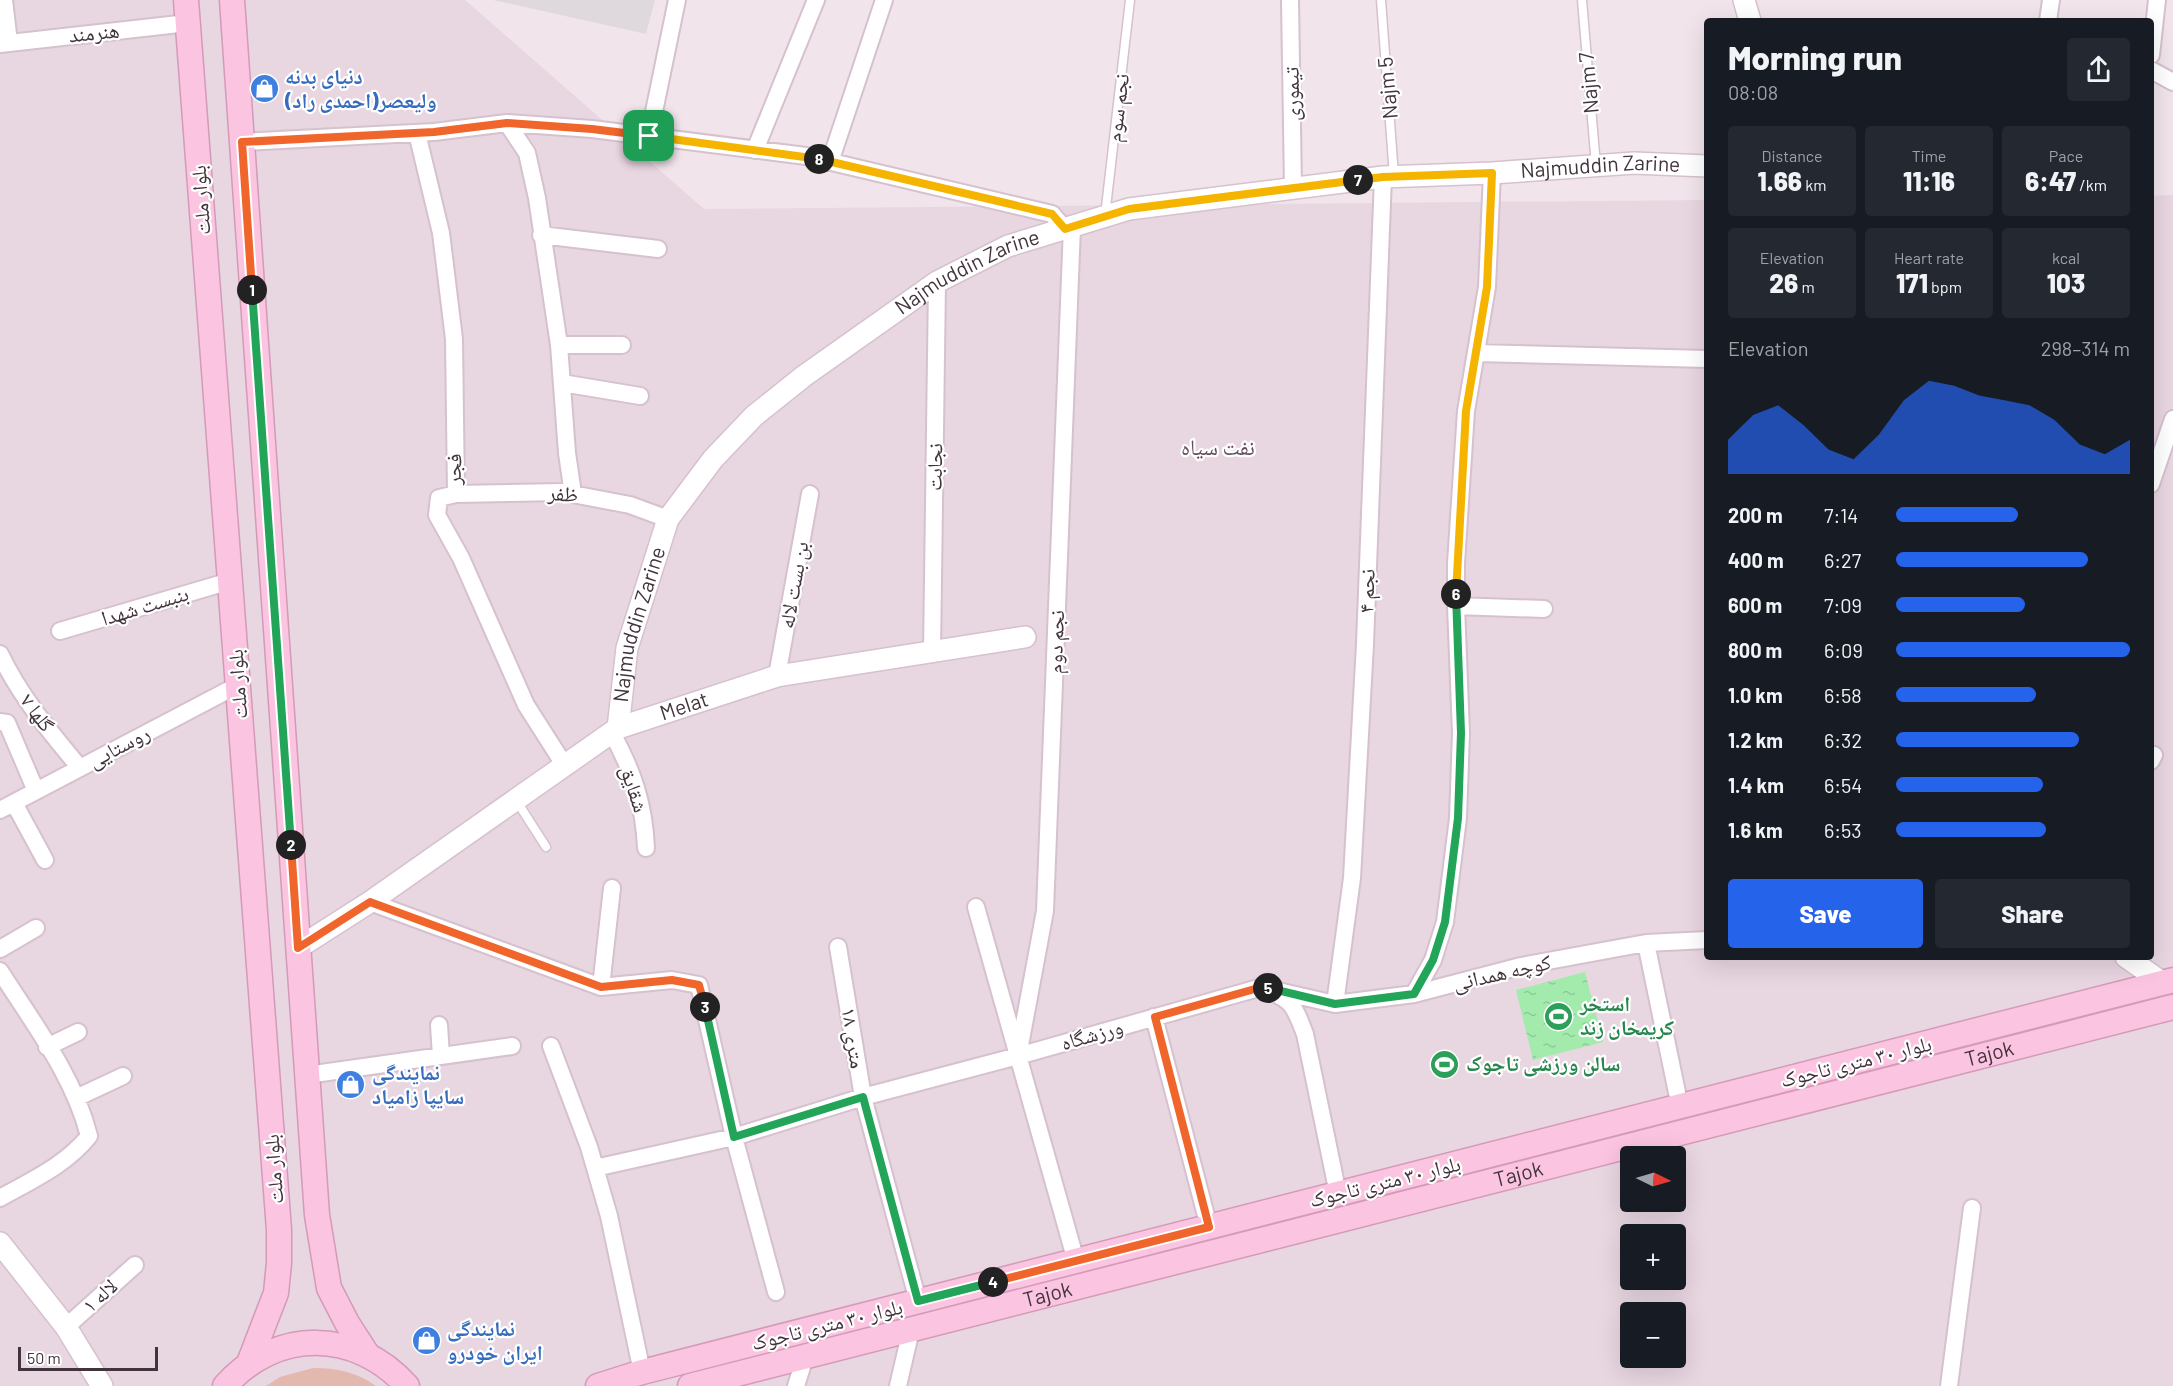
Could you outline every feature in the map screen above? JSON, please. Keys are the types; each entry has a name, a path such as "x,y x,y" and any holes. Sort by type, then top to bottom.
{"main road":[{"name":"بلوار ملت","path":"232,0 317,1215 329,1288 347,1323 367,1354"},
{"name":"بلوار ملت","path":"187,11 279,1230 276,1293 249,1364"},
{"name":"بلوار ۳۰ متری تاجوک","path":"598,1386 642,1372 2168,982"},
{"name":"Tajok","path":"690,1386 2173,1007"},
{"path":"225,1386 249,1364 270,1352 293,1345 317,1342 342,1345 367,1354 393,1371 407,1386"}],"street":[{"path":"4,0 5,43"},
{"path":"649,136 677,0"},
{"path":"755,150 816,0"},
{"path":"830,162 884,0"},
{"name":"تیموری","path":"1290,0 1293,189"},
{"path":"1744,0 1749,18"},
{"path":"2048,18 2051,0"},
{"path":"2154,28 2157,0"},
{"name":"هنرمند","path":"5,43 187,11"},
{"path":"2154,72 2173,82"},
{"path":"242,142 417,133 507,123 592,129 806,156 1052,214 1069,228"},
{"path":"507,123 527,153 537,198 560,345 567,453 573,494"},
{"name":"فجر","path":"417,133 441,233 454,339 456,494 439,498 437,515 461,558 526,705 565,766"},
{"name":"Najmuddin Zarine","path":"615,730 627,648 668,519 713,459 754,416 804,376 937,282 1008,246 1129,209 1389,177 1492,173 1634,163 1704,166"},
{"path":"1414,994 1433,960 1445,922 1458,818 1461,733 1456,606 1466,411 1487,287 1492,173"},
{"name":"نجم ۴","path":"1335,1004 1352,878 1389,177"},
{"name":"نجم دوم","path":"1018,1056 1045,911 1069,228"},
{"path":"541,235 658,249"},
{"name":"نجابت","path":"932,653 937,282"},
{"path":"560,345 622,345"},
{"path":"1476,353 1704,359"},
{"path":"562,383 640,396"},
{"path":"2154,475 2173,419"},
{"name":"ظفر","path":"456,494 562,492 630,505 668,519"},
{"name":"بن بست لاله","path":"777,676 810,494"},
{"name":"بنبست شهدا","path":"60,632 230,581"},
{"path":"1456,606 1544,609"},
{"name":"Melat","path":"298,948 370,902 615,730 777,676 1025,637"},
{"name":"گلها ۷","path":"0,654 11,678 50,732 80,768"},
{"name":"روستایی","path":"7,806 238,685"},
{"path":"0,722 7,723 36,791"},
{"name":"شقایق","path":"615,730 639,792 645,822 646,848"},
{"path":"7,806 45,860"},
{"path":"601,987 612,888"},
{"path":"370,902 601,987 672,980 699,985 734,1137 776,1292"},
{"path":"976,907 1076,1261"},
{"path":"0,949 36,928"},
{"name":"کوچه همدانی","path":"1262,987 1335,1004 1414,994 1521,966 1646,943 1704,940"},
{"path":"1646,943 1680,1107"},
{"name":"۱۸ متری","path":"838,947 863,1097 918,1301"},
{"path":"2131,960 2168,982"},
{"path":"0,970 83,1111 89,1136 81,1147 51,1170 0,1197"},
{"path":"1262,987 1287,998 1305,1034 1338,1194"},
{"name":"ورزشگاه","path":"595,1168 734,1137 863,1097 1262,987"},
{"path":"1155,1017 1209,1227"},
{"path":"439,1025 441,1056"},
{"path":"47,1047 78,1032"},
{"path":"307,1075 512,1046"},
{"path":"550,1046 570,1093 609,1216 642,1372"},
{"path":"76,1098 123,1076"},
{"path":"1949,1386 1972,1208"},
{"path":"0,1243 6,1264 66,1328 102,1386"},
{"name":"لاله ۱","path":"66,1328 135,1265"},
{"path":"898,1386 911,1330"},
{"path":"796,1386 805,1357"}],"lane":[{"name":"نجم سوم","path":"1105,216 1130,0"},
{"name":"Najm 5","path":"1381,0 1389,177"},
{"name":"Najm 7","path":"1582,0 1596,166"},
{"path":"516,800 546,847"}],"shaded area":[{"path":"0,0 465,0 704,209 1704,200 1704,960 2154,960 2154,196 2173,195 2173,1386 0,1386"},
{"path":"493,0 655,0 646,34"},
{"path":"313,1368 346,1372 361,1377 376,1386 266,1386 280,1377"}],"water":[{"name":"استخر کریمخان زند","path":"1585,972 1603,1042 1533,1060 1516,990"}],"place":[{"name":"دنیای بدنه ولیعصر(احمدی راد)","path":"264,89"},
{"name":"استخر کریمخان زند","path":"1559,1016"},
{"name":"سالن ورزشی تاجوک","path":"1445,1064"},
{"name":"نمایندگی سایپا زامیاد","path":"351,1085"},
{"name":"نمایندگی ایران خودرو","path":"426,1341"}],"district":[{"name":"نفت سیاه","path":"1218,447"}],"route":[{"path":"507,123 649,136 806,156 1052,214 1065,229 1129,209 1383,177 1492,173 1487,287 1466,411 1456,563 1461,733 1458,818 1445,922 1433,960 1414,994 1335,1004 1262,987 1155,1017 1209,1227 918,1301 863,1097 734,1137 699,985 672,980 601,987 370,902 298,948 242,142 434,132 507,123"}]}
